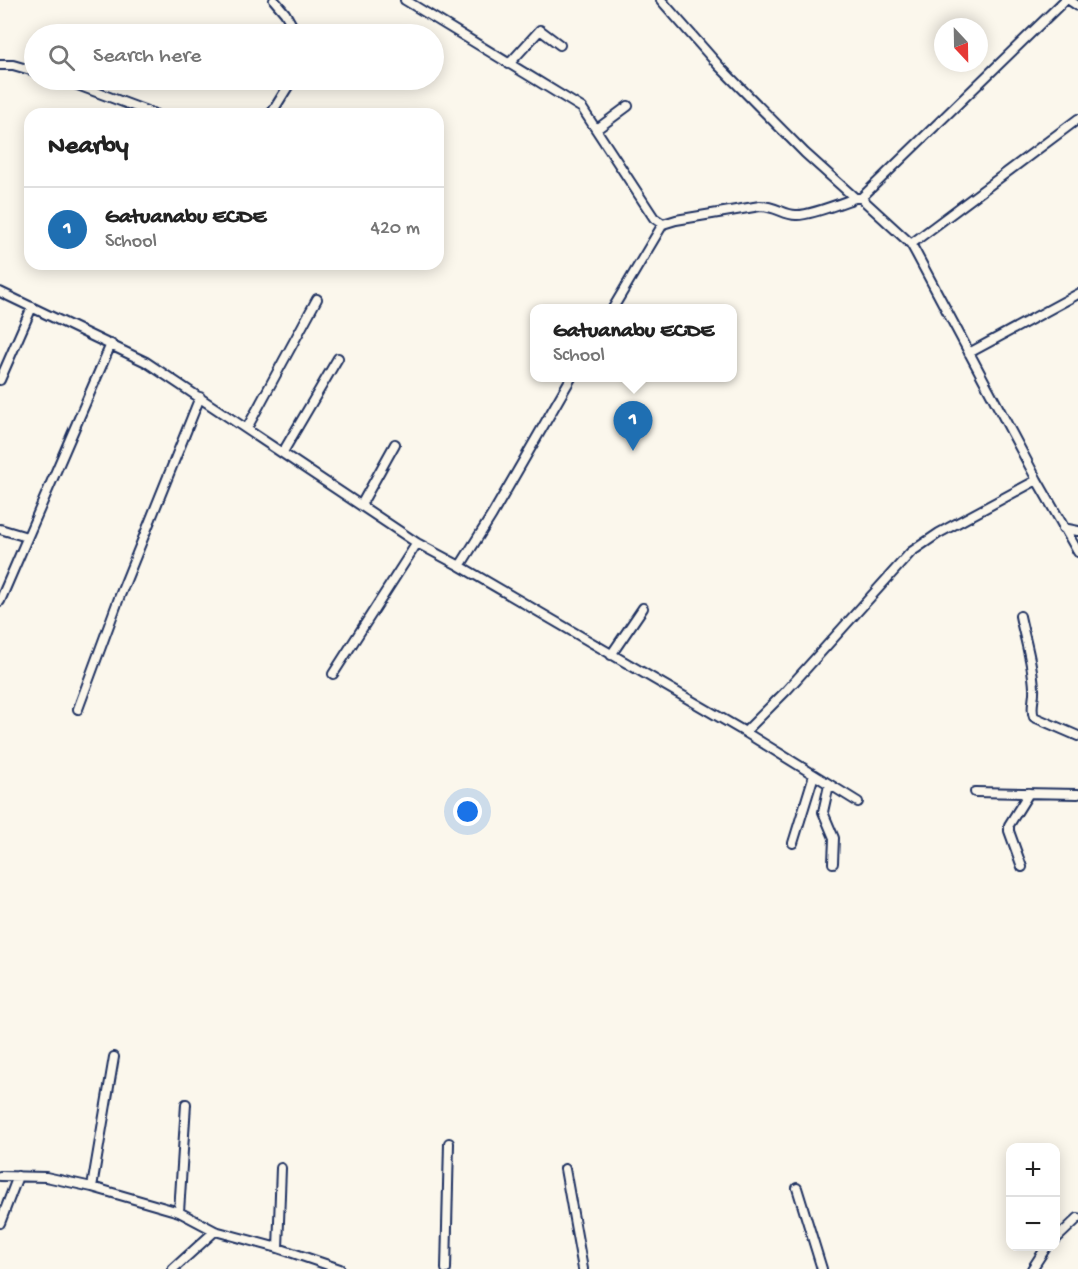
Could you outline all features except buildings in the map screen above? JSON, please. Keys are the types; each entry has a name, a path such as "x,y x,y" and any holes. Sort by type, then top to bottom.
{"street":[{"path":"274,0 291,24"},
{"path":"405,0 582,108 654,218 663,224"},
{"path":"661,0 719,66 805,153 911,244 1078,552"},
{"path":"616,304 663,224 760,206 772,206 794,216 803,215 858,198 1067,0 1078,6"},
{"path":"509,64 540,30 560,45"},
{"path":"0,65 24,68"},
{"path":"91,90 139,108"},
{"path":"275,108 286,90"},
{"path":"597,129 628,106"},
{"path":"911,244 1078,119"},
{"path":"0,292 146,362 417,543 745,732 858,802"},
{"path":"969,353 1078,294"},
{"path":"247,428 317,299"},
{"path":"0,380 32,307"},
{"path":"0,601 111,344"},
{"path":"283,452 338,358"},
{"path":"460,566 569,382"},
{"path":"78,709 119,598 200,397"},
{"path":"362,505 395,444"},
{"path":"745,732 786,691 912,552 939,532 1037,480"},
{"path":"1063,528 1078,531"},
{"path":"0,529 27,537"},
{"path":"333,674 417,543"},
{"path":"611,655 643,608"},
{"path":"1020,616 1033,674 1035,691 1032,712 1034,717 1078,736"},
{"path":"793,843 814,775"},
{"path":"829,785 823,812 834,838 833,863"},
{"path":"975,792 1078,794"},
{"path":"1022,867 1009,831 1010,825 1029,793"},
{"path":"92,1187 114,1057"},
{"path":"179,1212 186,1104"},
{"path":"446,1269 449,1143"},
{"path":"278,1248 281,1168"},
{"path":"565,1169 583,1269"},
{"path":"0,1176 65,1180 92,1187 179,1212 215,1231 278,1248 325,1268 340,1269"},
{"path":"0,1223 18,1176"},
{"path":"797,1188 822,1269"},
{"path":"1060,1235 1078,1218"},
{"path":"173,1269 215,1231"},
{"path":"1032,1269 1044,1251"}],"place":[{"name":"Gatuanabu ECDE","path":"633,451"}]}
